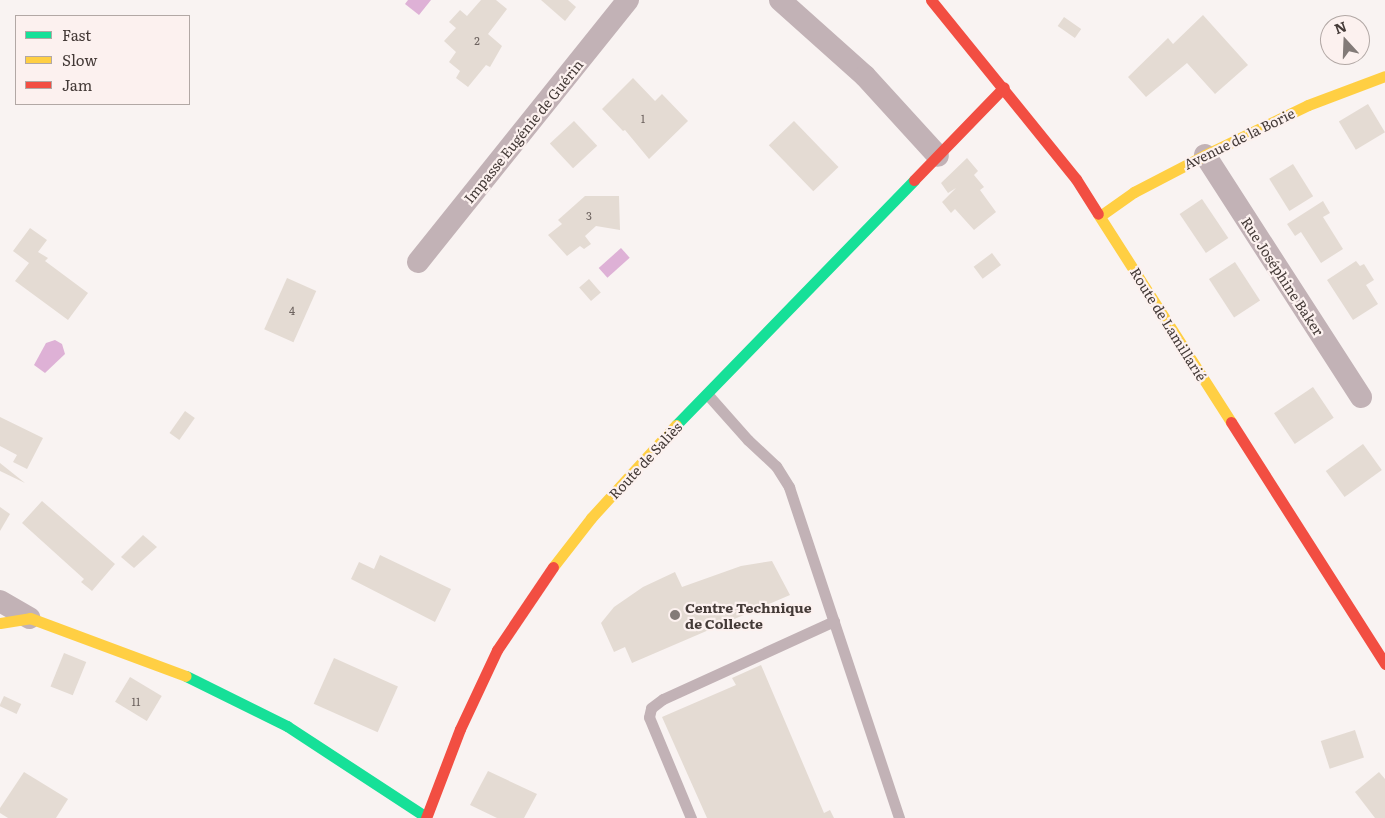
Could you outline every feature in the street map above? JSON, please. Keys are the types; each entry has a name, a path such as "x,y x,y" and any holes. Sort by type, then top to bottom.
{"street":[{"name":"Impasse Eugénie de Guérin","path":"418,262 628,0"},
{"path":"780,0 886,96 938,156"},
{"name":"Route de Lamillarié","path":"931,0 1004,87 1100,216 1385,664"},
{"name":"Avenue de la Borie","path":"1100,216 1134,192 1205,155 1308,105 1385,76"},
{"name":"Route de Saliès","path":"426,818 460,729 497,650 532,594 635,468 708,395 1004,87"},
{"name":"Rue Joséphine Baker","path":"1205,155 1361,397"},
{"path":"0,601 30,618 207,684 287,726 426,818"},
{"path":"0,623 30,618"}],"lane":[{"path":"708,395 748,440 776,466 789,487 899,818"},
{"path":"691,818 649,717 651,708 663,699 834,621"}],"shaded area":[{"path":"408,0 431,0 419,15 405,4"},
{"path":"621,248 630,258 607,278 599,268"},
{"path":"55,340 62,344 65,354 45,373 34,365 46,343"}],"building":[{"path":"481,0 496,0 507,9 488,34 502,46 490,67 486,65 468,87 456,78 460,71 449,62 456,52 444,41 456,28 449,22 460,10 467,16"},
{"path":"541,0 568,0 576,7 565,21"},
{"path":"1203,15 1248,65 1215,94 1187,63 1146,97 1128,77 1168,38 1173,44"},
{"path":"1064,17 1081,29 1075,38 1058,26"},
{"path":"633,78 655,101 662,94 688,121 649,159 625,130 623,131 602,109"},
{"path":"1368,104 1385,132 1356,150 1339,122"},
{"path":"574,121 597,146 573,168 550,144"},
{"path":"794,121 838,167 813,191 769,145"},
{"path":"967,158 978,171 974,175 984,187 980,190 996,212 974,230 955,209 951,213 942,202 956,188 948,193 941,183"},
{"path":"1293,164 1313,196 1289,211 1269,179"},
{"path":"585,196 619,196 620,230 596,226 585,236 591,244 584,249 580,246 567,256 548,235 562,224 558,220"},
{"path":"1202,199 1228,238 1206,253 1180,214"},
{"path":"1323,201 1330,213 1323,217 1343,249 1321,263 1301,232 1295,236 1287,224"},
{"path":"30,228 47,240 38,252 48,258 45,261 88,293 68,320 15,281 29,263 13,251"},
{"path":"992,253 1001,265 983,279 974,267"},
{"path":"1356,261 1360,266 1364,264 1374,280 1366,285 1378,304 1353,320 1327,280"},
{"path":"1235,262 1260,301 1234,317 1209,279"},
{"path":"287,278 316,291 293,342 264,329"},
{"path":"589,279 601,293 591,301 579,288"},
{"path":"1313,387 1334,418 1295,444 1274,413"},
{"path":"185,411 195,418 179,440 170,433"},
{"path":"0,417 43,438 27,469 13,462 17,455 0,446"},
{"path":"1363,444 1382,470 1345,497 1326,471"},
{"path":"0,463 25,483 0,471"},
{"path":"42,501 115,564 92,591 81,582 84,579 22,523"},
{"path":"0,507 10,514 0,531"},
{"path":"143,535 157,547 134,568 121,557"},
{"path":"380,555 451,589 435,622 351,579 359,562 374,569"},
{"name":"Centre Technique de Collecte","path":"772,561 790,595 632,663 625,647 614,652 601,623 614,607 643,587 675,572 682,587 741,566"},
{"path":"64,653 86,662 73,695 51,686"},
{"path":"334,658 398,686 378,732 314,704"},
{"path":"761,665 824,813 830,810 834,818 707,818 662,717 736,685 732,678"},
{"path":"130,677 162,696 147,721 115,702"},
{"path":"4,696 21,704 17,714 0,706"},
{"path":"1355,730 1364,758 1330,769 1321,741"},
{"path":"488,771 537,794 524,818 497,818 470,805"},
{"path":"24,772 68,799 56,818 8,818 0,813 0,808"},
{"path":"1379,772 1385,779 1385,818 1375,818 1355,792"}],"traffic: fast":[{"path":"676,425 914,180"},
{"path":"186,676 287,726 426,817"}],"traffic: slow":[{"path":"1100,216 1134,192 1205,155 1308,105 1385,76"},
{"path":"1098,214 1231,422"},
{"path":"553,567 591,518 676,425"},
{"path":"0,623 30,618 186,676"}],"traffic: jam":[{"path":"931,0 1076,179 1098,214"},
{"path":"914,180 1004,87"},
{"path":"1231,422 1385,664"},
{"path":"426,818 460,729 497,650 553,567"}],"place":[{"name":"Centre Technique de Collecte","path":"675,615"}]}
